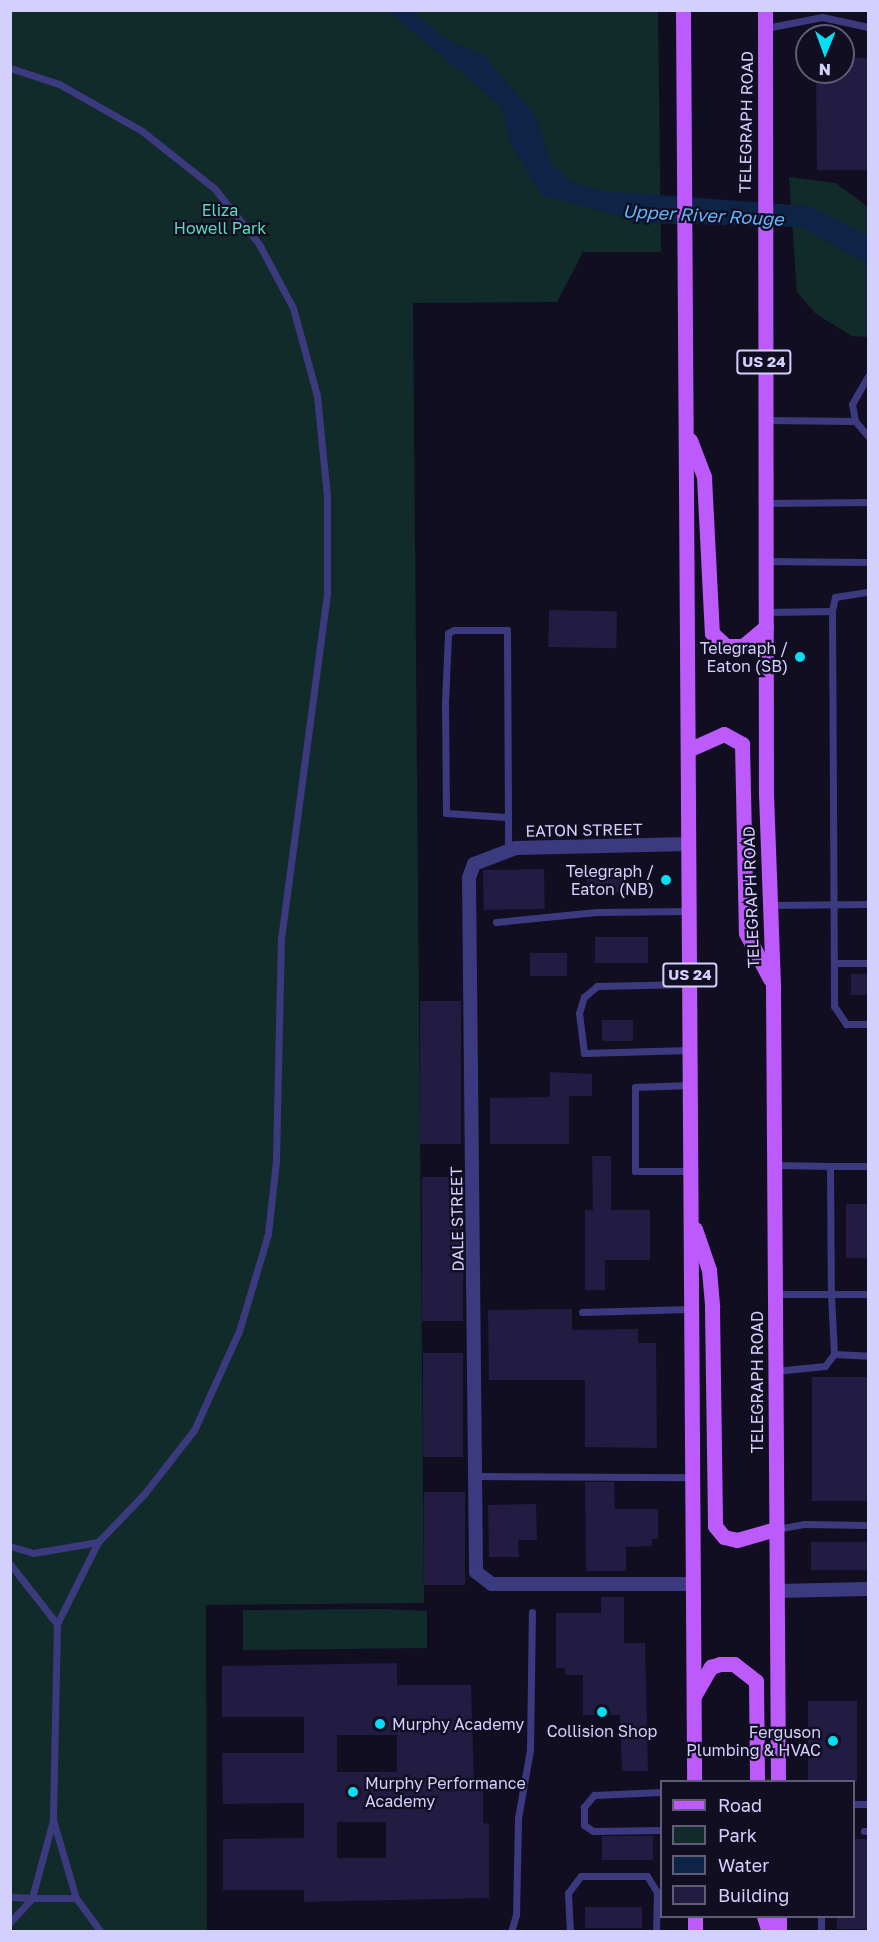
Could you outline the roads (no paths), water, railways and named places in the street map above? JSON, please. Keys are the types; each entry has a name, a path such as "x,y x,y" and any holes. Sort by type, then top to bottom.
{"main road":[{"name":"US 24","path":"683,10 694,1780"},
{"name":"TELEGRAPH ROAD","path":"765,10 763,170 767,905 772,985 778,1780"},
{"path":"686,429 704,477 712,633 726,646 743,646 766,620"},
{"path":"688,750 723,734 742,744 746,933 772,985"},
{"path":"691,1215 709,1270 712,1307 715,1526 724,1537 737,1540 776,1529"},
{"path":"694,1696 711,1667 720,1664 734,1664 756,1681 757,1780"}],"street":[{"name":"EATON STREET","path":"481,860 508,850 689,844"},
{"name":"DALE STREET","path":"481,860 469,878 476,1572 483,1580 561,1584 692,1584"},
{"path":"777,1591 868,1589"}],"lane":[{"path":"765,28 822,17 868,27"},
{"path":"10,68 59,84 142,131 214,188 259,244 293,308 308,363 327,496 327,594 281,937 276,1161 268,1234 239,1331 194,1430 145,1493 98,1542 57,1624 53,1820 32,1899 10,1922"},
{"path":"868,376 852,404 855,421 868,436"},
{"path":"764,420 855,421"},
{"path":"765,503 868,502"},
{"path":"765,561 868,562"},
{"path":"868,592 835,597 832,611 834,963 839,1020 868,1024"},
{"path":"766,620 832,611"},
{"path":"506,817 446,813 448,633 454,630 507,630 506,817 508,850"},
{"path":"767,905 868,904"},
{"path":"496,922 597,912 690,911"},
{"path":"834,963 868,963"},
{"path":"690,984 597,986 584,997 579,1043 594,1055 690,1050"},
{"path":"690,1085 635,1087 635,1172 691,1171"},
{"path":"774,1165 868,1166"},
{"path":"775,1371 825,1366 834,1354 830,1166"},
{"path":"775,1294 868,1294"},
{"path":"582,1312 691,1309"},
{"path":"834,1354 868,1356"},
{"path":"476,1476 692,1477"},
{"path":"776,1529 868,1525"},
{"path":"10,1545 44,1552 98,1542"},
{"path":"10,1564 57,1624"},
{"path":"511,1932 518,1893 518,1818 530,1750 532,1612"},
{"path":"660,1792 588,1798 588,1829 660,1830"},
{"path":"53,1820 76,1898 101,1932"},
{"path":"570,1932 568,1893 581,1876 647,1876 659,1892 656,1932"},
{"path":"10,1897 76,1898"}],"water":[{"name":"Upper River Rouge","path":"388,11 412,11 444,38 485,56 536,117 550,161 569,181 603,191 808,206 868,236 868,264 800,227 644,223 542,195 509,142 501,106"}],"place":[{"name":"Telegraph / Eaton (SB)","path":"800,657"},
{"name":"Telegraph / Eaton (NB)","path":"666,880"},
{"name":"Collision Shop","path":"602,1712"},
{"name":"Murphy Academy","path":"380,1724"},
{"name":"Ferguson Plumbing & HVAC","path":"833,1741"},
{"name":"Murphy Performance Academy","path":"353,1792"}],"park label":[{"name":"Eliza Howell Park","path":"220,219"}]}
